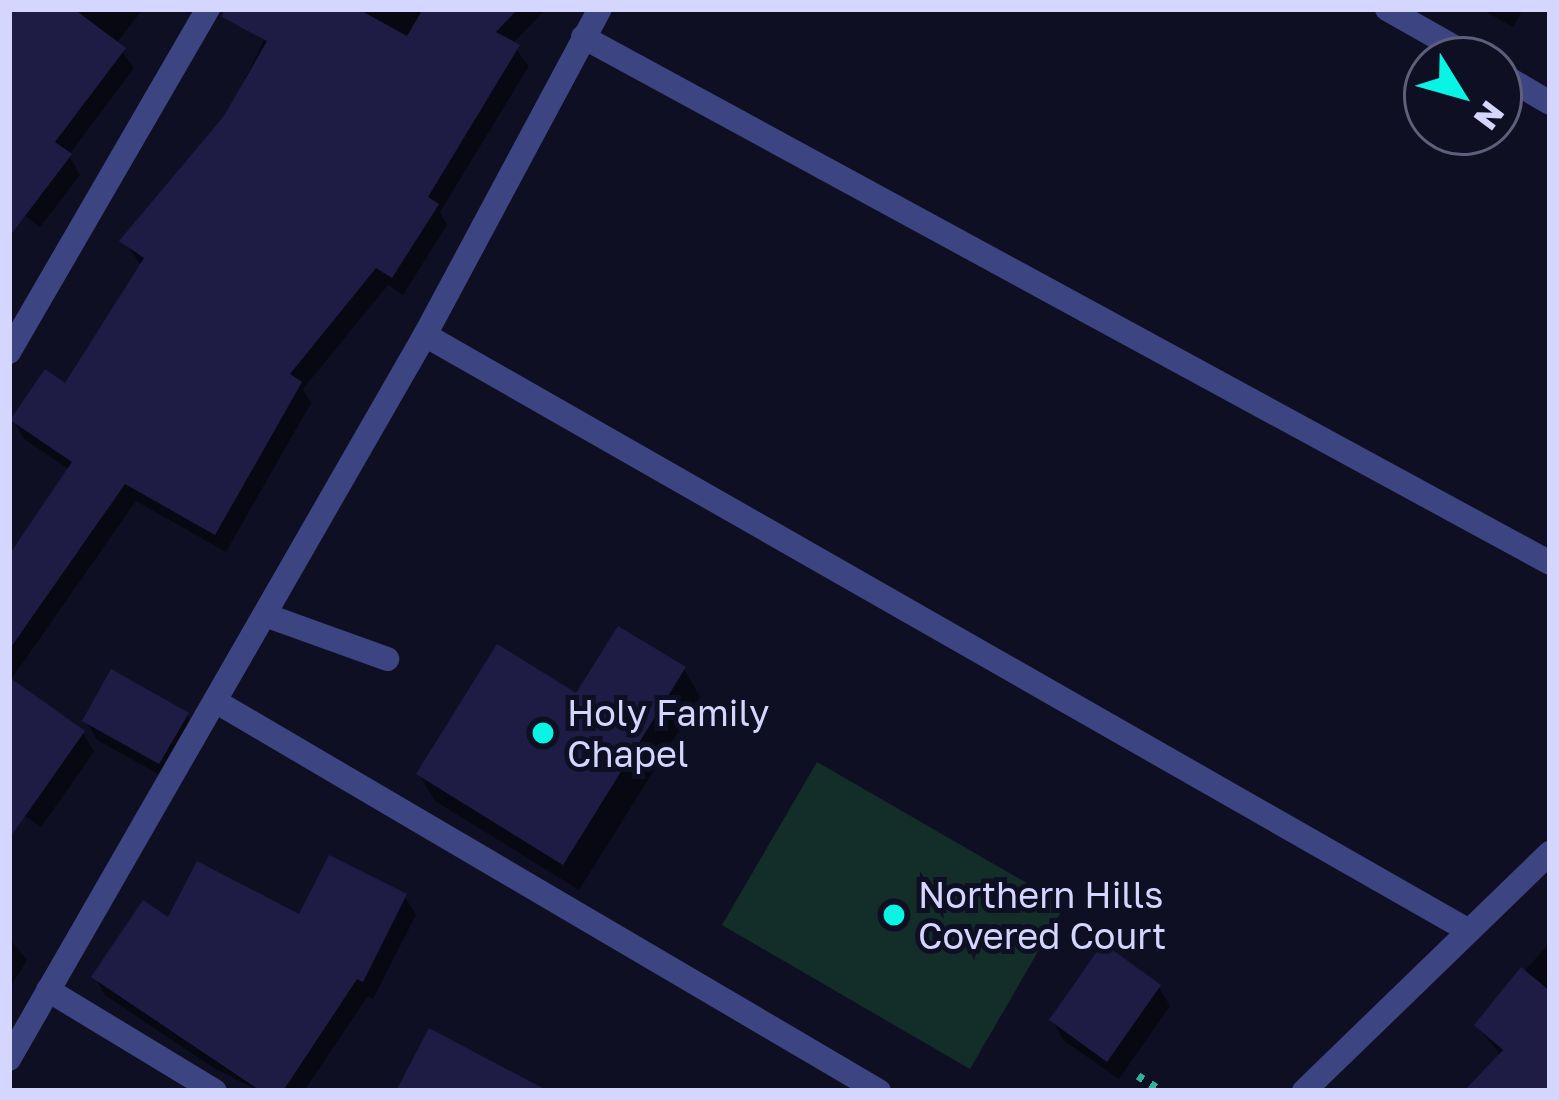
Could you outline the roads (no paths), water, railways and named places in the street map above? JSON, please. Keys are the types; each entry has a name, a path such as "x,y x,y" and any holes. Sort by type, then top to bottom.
{"street":[{"path":"9,352 208,9"},
{"path":"9,1059 425,335 600,9"},
{"path":"1387,9 1435,36"},
{"path":"583,37 1550,563"},
{"path":"1523,87 1550,103"},
{"path":"425,335 1469,931"},
{"path":"265,615 387,659"},
{"path":"215,701 880,1091"},
{"path":"1304,1091 1550,853"},
{"path":"48,990 215,1091"}],"place":[{"name":"Holy Family Chapel","path":"543,733"},
{"name":"Northern Hills Covered Court","path":"894,915"}]}
